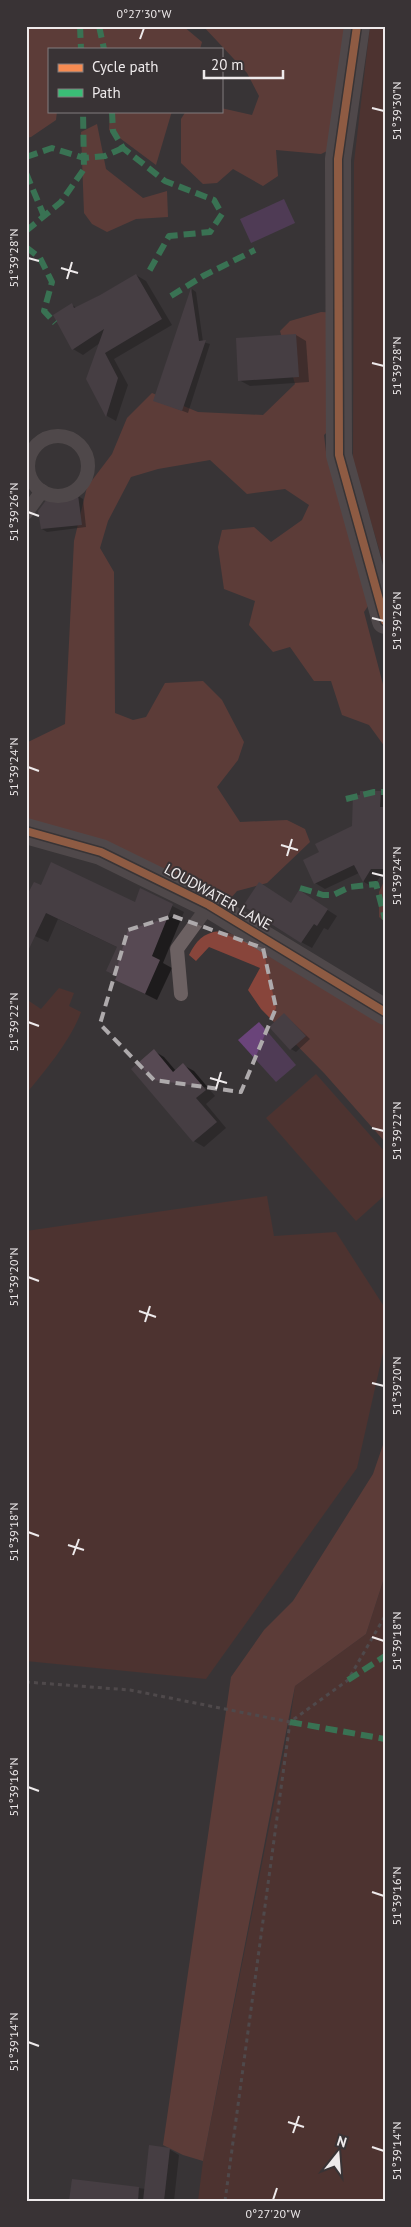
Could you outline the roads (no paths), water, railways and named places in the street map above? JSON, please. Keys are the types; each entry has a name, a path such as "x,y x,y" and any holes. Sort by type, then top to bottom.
{"street":[{"path":"357,26 338,159 339,455 385,621"},
{"name":"LOUDWATER LANE","path":"26,831 100,852 209,905 385,1012"}],"lane":[{"path":"51,437 66,437 79,444 85,452 88,461 88,471 85,480 79,488 71,494 61,496 52,496 42,491 35,485 28,467 29,457 34,448 42,441 51,437"},
{"path":"26,513 42,491"},
{"path":"181,994 177,949 209,905"}]}
